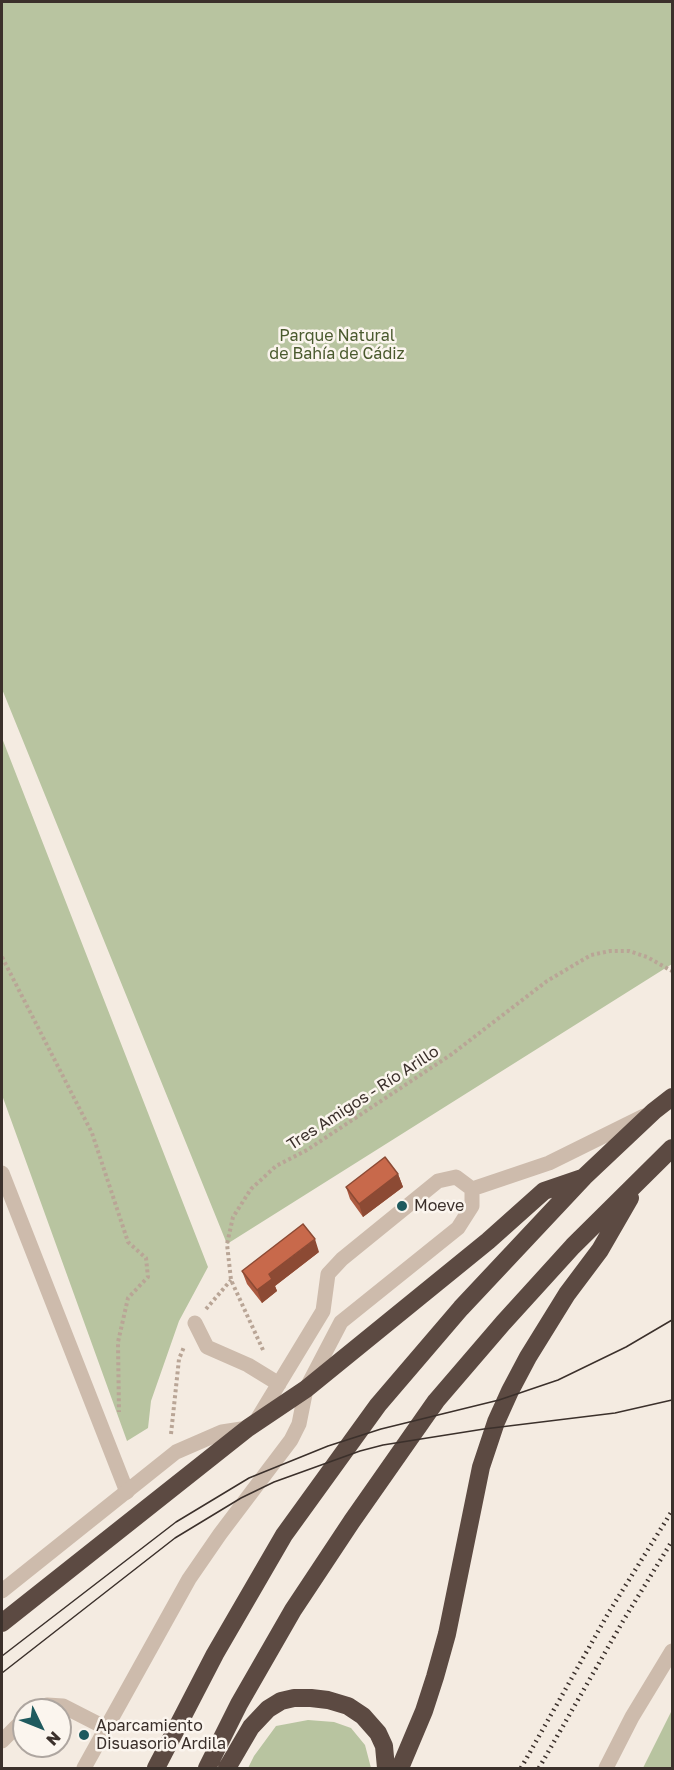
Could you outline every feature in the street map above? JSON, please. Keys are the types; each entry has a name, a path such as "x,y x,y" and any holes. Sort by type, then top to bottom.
{"highway":[{"path":"156,1768 215,1654 284,1535 371,1414 461,1308 584,1177 672,1097"},
{"path":"207,1768 239,1704 293,1610 436,1401 573,1246 672,1148"},
{"path":"399,1768 424,1711 435,1677 447,1634 481,1467 496,1422 528,1357 567,1294 600,1250 644,1175"},
{"path":"2,1623 251,1426 306,1389 488,1241 544,1191 584,1177"},
{"path":"227,1768 251,1727 268,1709 280,1701 294,1698 328,1700 348,1706 363,1716 378,1733 384,1746 386,1768"}],"street":[{"path":"472,1189 549,1163 654,1111"},
{"path":"2,1173 127,1492"},
{"path":"2,1591 176,1452 222,1432 251,1426 323,1311 328,1274 342,1258 438,1181 456,1177 472,1189"},
{"path":"84,1768 189,1579 291,1440 298,1424 306,1389 341,1322 458,1228 472,1206 472,1189"},
{"path":"195,1323 207,1347 248,1365 279,1384"},
{"path":"606,1768 632,1717 672,1651"},
{"path":"72,1711 106,1728"}],"path":[{"name":"Tres Amigos - Río Arillo","path":"279,1384 231,1280 227,1244 233,1217 251,1189 276,1166 307,1150 452,1054 548,981 591,955 610,951 628,951 646,957 672,971"},
{"path":"2,957 92,1133 128,1242 146,1258 148,1277 128,1298 118,1342 120,1420 106,1440"},
{"path":"168,1458 179,1359 195,1323 231,1280"}],"green space":[{"name":"Parque Natural de Bahía de Cádiz","path":"2,2 672,2 672,964 227,1244 2,689"},
{"path":"2,738 208,1267 179,1321 151,1401 148,1428 127,1441 2,1095"},
{"path":"672,1710 672,1768 643,1768"},
{"path":"308,1720 334,1722 351,1728 365,1745 371,1768 248,1768 276,1726"}],"building":[{"path":"385,1157 398,1174 359,1204 346,1187"},
{"path":"303,1224 315,1239 269,1274 272,1279 257,1290 242,1271"}],"tram line":[{"path":"2,1656 176,1522 249,1478 328,1446 381,1429 499,1400 558,1380 626,1347 672,1320"},
{"path":"2,1673 175,1538 241,1498 274,1482 383,1445 484,1429 615,1413 672,1400"}],"railway":[{"path":"521,1768 609,1612 672,1511"},
{"path":"539,1768 623,1621 672,1541"}],"place":[{"name":"Moeve","path":"402,1206"},
{"name":"Aparcamiento Disuasorio Ardila","path":"84,1735"}]}
